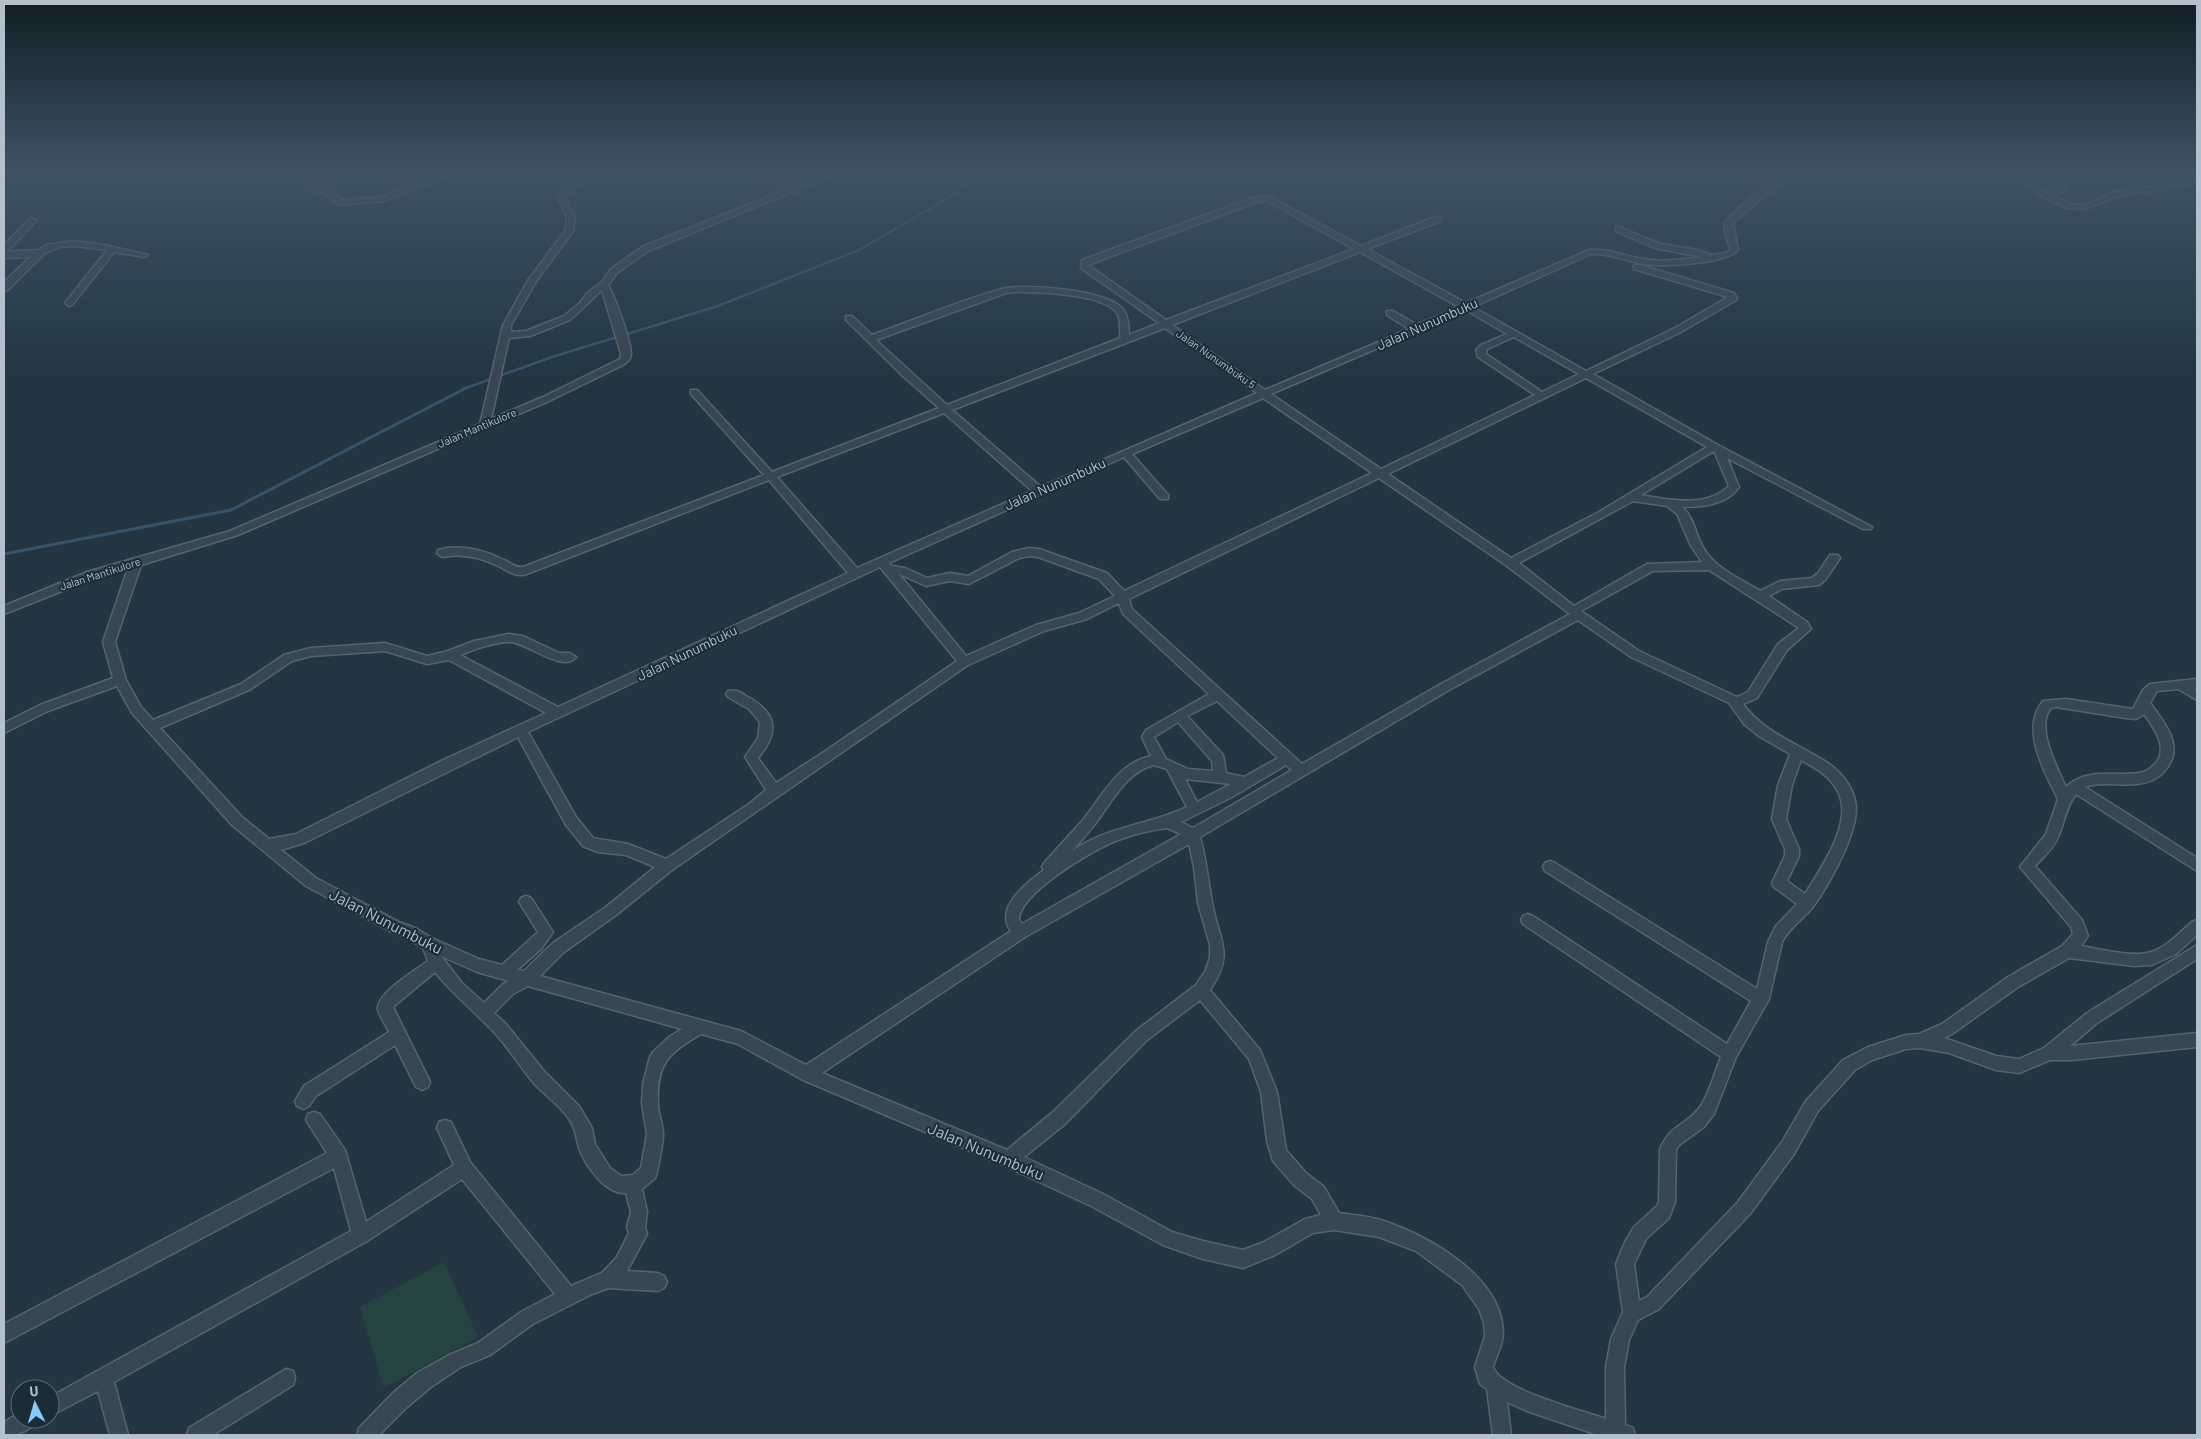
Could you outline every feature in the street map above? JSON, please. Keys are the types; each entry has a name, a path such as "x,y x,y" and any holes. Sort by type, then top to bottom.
{"street":[{"path":"4,250 15,238"},
{"path":"486,420 507,325 533,279 564,238"},
{"path":"505,336 519,336 561,322 575,313 590,295 604,285 625,262 646,249 673,238"},
{"name":"Jalan Nunumbuku 5","path":"1151,238 1083,263 1264,394 1381,472 1511,563 1575,613 1635,654 1729,697 1736,702"},
{"name":"Jalan Nunumbuku 5","path":"1341,238 1360,249"},
{"path":"442,553 464,550 499,562 513,571 521,572 1389,238"},
{"path":"1640,238 1658,246 1697,252 1710,258"},
{"name":"Jalan Nunumbuku","path":"265,845 282,844 299,839 448,764 855,574 885,565 1039,491 1416,330 1595,251 1659,263 1729,255 1734,252 1732,238"},
{"path":"4,288 39,253 48,247 68,243 144,255"},
{"path":"1360,249 1716,448 1867,527"},
{"path":"69,303 111,250"},
{"path":"4,255 39,253"},
{"path":"485,1012 508,989 526,979 558,948 611,912 667,866 964,662 1040,628 1083,616 1678,330 1733,297 1613,260 1587,255"},
{"name":"Jalan Mantikulore","path":"4,610 91,575 234,533 486,420 546,399 618,364 624,360 626,354 609,294 604,285"},
{"path":"870,339 1004,291 1018,288 1092,297 1112,304 1124,315 1125,340"},
{"path":"1390,313 1416,330"},
{"path":"849,318 945,408 1039,491"},
{"path":"1514,334 1484,348 1481,350 1481,355 1542,396"},
{"path":"694,392 771,476 855,574"},
{"path":"1511,563 1603,514 1716,448"},
{"path":"1630,497 1668,502 1702,503 1731,491 1734,487 1716,448"},
{"path":"1126,453 1164,497"},
{"path":"1496,1384 1527,1402 1610,1433 1615,1367 1620,1339 1632,1313 1626,1264 1631,1248 1640,1233 1663,1212 1667,1202 1668,1150 1673,1139 1705,1114 1730,1054 1760,1000 1770,969 1775,942 1781,930 1807,903 1842,842 1848,820 1849,801 1843,787 1831,773 1753,725 1736,702 1753,695 1761,679 1782,648 1805,629 1803,624 1711,566 1699,551 1687,517 1668,502"},
{"path":"885,565 926,582 950,576 969,580 1016,555 1033,552 1103,576 1122,596 1127,611 1301,771"},
{"path":"1760,596 1780,585 1814,582 1822,576 1834,558"},
{"name":"Jalan Nunumbuku","path":"136,562 130,586 109,642 120,680 136,710 237,821 310,882 395,927 410,932 429,944 477,965 741,1038 807,1074 1009,1159 1097,1200 1169,1239 1227,1257 1243,1259 1269,1249 1311,1225 1334,1221 1379,1228 1422,1245 1468,1279 1486,1304 1494,1323 1494,1336 1484,1367 1487,1377 1496,1384"},
{"path":"885,565 964,662"},
{"path":"807,1074 1020,933 1575,613 1651,567 1711,566"},
{"path":"151,726 245,688 288,658 298,655 385,647 422,660 432,660 474,645 509,638 519,639 556,657 570,657"},
{"path":"450,654 497,682 558,714"},
{"path":"4,728 51,706 120,680"},
{"path":"1920,1041 1948,1029 2013,982 2067,951 2081,936 2077,924 2027,866 2032,858 2047,845 2058,823 2064,797 2075,787 2083,782 2096,779 2140,778 2150,775 2162,766 2168,756 2166,740 2145,705 2146,696 2154,687 2197,683"},
{"path":"2181,685 2197,696"},
{"path":"732,694 759,709 767,721 765,736 751,757 774,791"},
{"path":"1194,808 1148,737 1179,715 1218,694"},
{"path":"2064,797 2050,768 2040,732 2039,716 2047,704 2060,702 2126,715 2136,714 2145,705"},
{"path":"1179,715 1218,759 1219,777"},
{"path":"521,731 570,821 588,842 628,850 667,866"},
{"path":"1797,752 1785,785 1779,819 1792,849 1792,856 1779,883 1807,903"},
{"path":"1036,883 1085,849 1141,827 1168,822 1288,758"},
{"path":"1020,933 1012,922 1012,913 1088,824 1123,777 1146,761 1167,765 1186,774 1245,782"},
{"path":"2075,787 2197,865"},
{"path":"1009,1159 1059,1118 1142,1035 1200,990 1213,973 1217,957 1217,945 1205,903 1201,867 1192,834 1168,822"},
{"path":"1550,866 1760,1000"},
{"path":"504,973 517,959 539,942 546,932 526,902"},
{"path":"1528,920 1730,1054"},
{"path":"2067,951 2134,960 2152,959 2171,949 2197,926"},
{"path":"429,944 436,963 457,988 485,1012 538,1076 573,1111 584,1128 587,1147 604,1174 618,1185 632,1184 646,1177 652,1160 655,1134 650,1098 654,1064 663,1050 701,1026"},
{"path":"1632,1313 1642,1310 1653,1303 1744,1208 1788,1148 1812,1106 1849,1065 1868,1054 1906,1042 1920,1041 1949,1046 1982,1059 2008,1066 2019,1066 2049,1053 2092,1018 2197,951"},
{"path":"422,1082 386,1010 386,1004 391,997 436,963"},
{"path":"1200,990 1255,1055 1269,1092 1275,1141 1280,1155 1300,1179 1318,1193 1334,1221"},
{"path":"303,1101 310,1090 399,1034"},
{"path":"2049,1053 2079,1053 2197,1040"},
{"path":"314,1120 339,1156 361,1235"},
{"path":"445,1128 464,1168 540,1264 569,1297"},
{"path":"4,1334 339,1156"},
{"path":"60,1401 361,1235 464,1168"},
{"path":"366,1435 400,1400 424,1380 454,1361 484,1349 527,1318 585,1288 608,1279 624,1263 638,1234 636,1227 639,1212 632,1184"},
{"path":"608,1279 658,1282"},
{"path":"103,1377 119,1435"},
{"path":"196,1435 286,1378"},
{"path":"1496,1384 1502,1435"}],"green space":[{"path":"444,1262 478,1337 384,1388 360,1307"}],"waterway":[{"path":"463,389 552,357 718,306 859,250 879,238"},
{"path":"4,554 231,510 466,388"}]}
